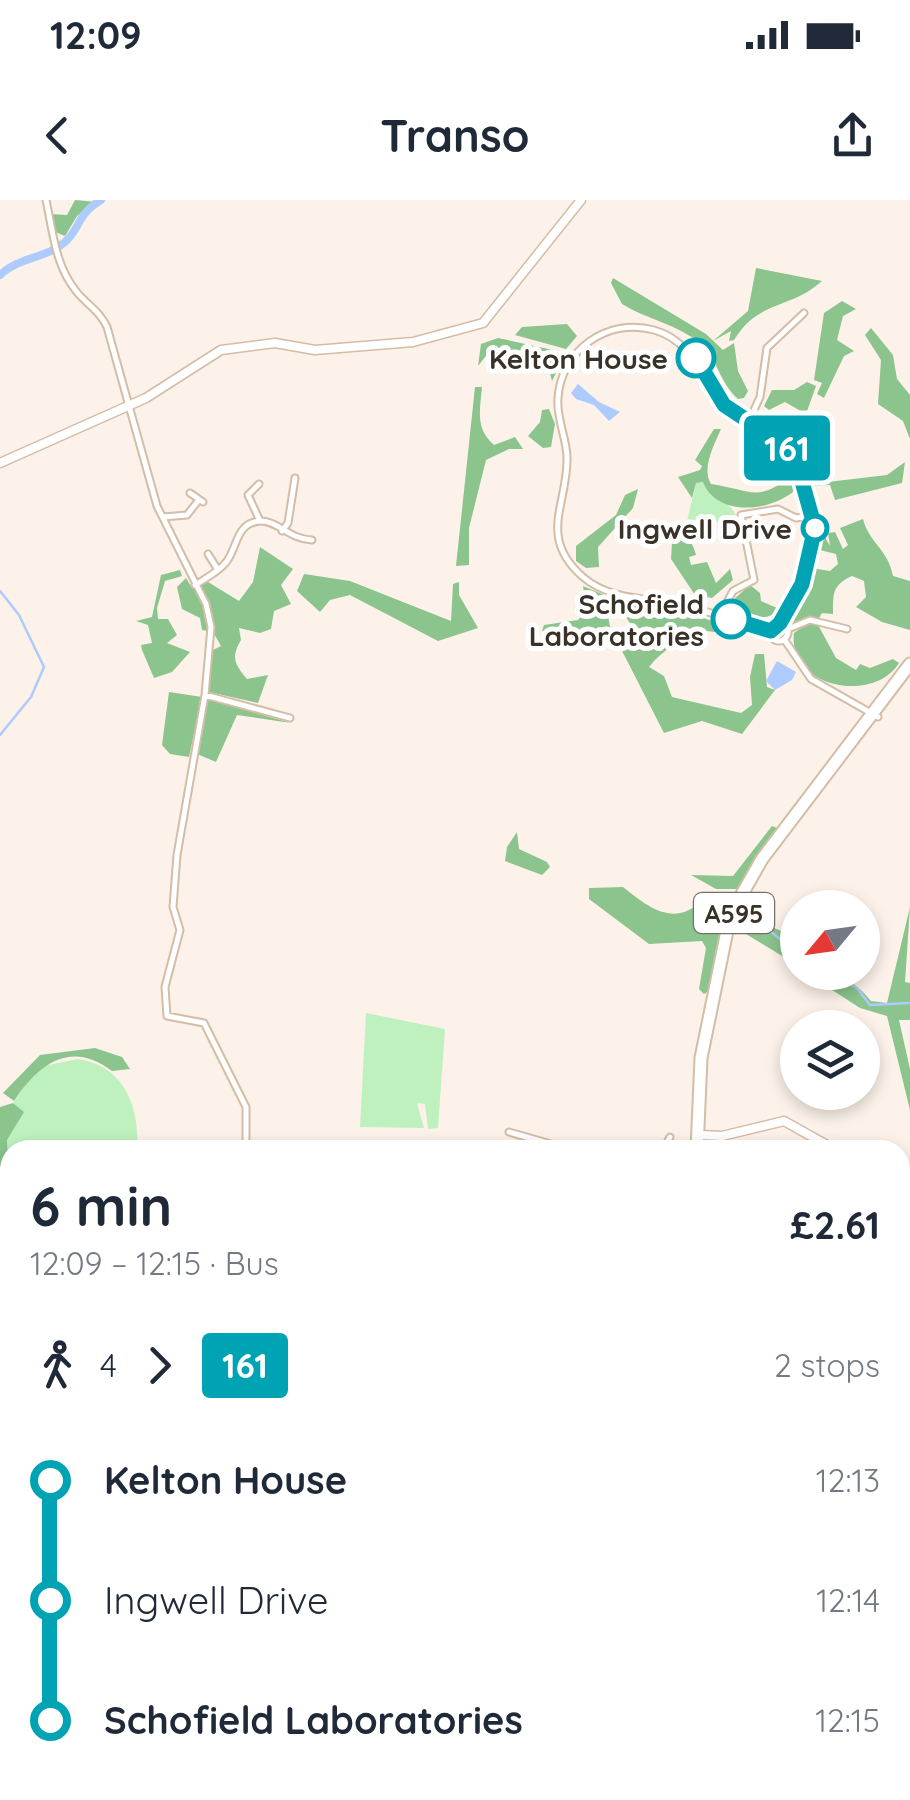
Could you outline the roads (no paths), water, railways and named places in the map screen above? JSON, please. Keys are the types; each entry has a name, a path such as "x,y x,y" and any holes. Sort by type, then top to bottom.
{"highway":[{"name":"A595","path":"875,715 910,664"},
{"name":"A595","path":"699,1140 701,1058 728,926 762,860 835,763 910,676"}],"street":[{"path":"46,200 58,264 76,291 98,309 132,405 162,517 206,604 212,627 205,695 177,855 173,908 181,926 165,987 167,1016 204,1023 246,1107 246,1140"},
{"path":"0,464 132,405 211,354 234,347 275,343 315,350 413,342 483,323 495,313 581,200"},
{"path":"749,422 760,398 767,348 804,313"},
{"path":"771,631 780,623 812,550 815,528 796,460 771,433 720,400 686,347 646,328 618,328 588,342 568,364 558,396 567,460 556,523 562,550 574,569 608,591 720,615 784,639"},
{"path":"282,530 288,523 295,478"},
{"path":"259,484 248,495 260,522"},
{"path":"162,517 186,515 200,501 190,492"},
{"path":"720,615 729,595 754,580 747,562 741,515 778,509 801,520 810,515"},
{"path":"195,585 225,565 242,530 260,522 293,538 312,540"},
{"path":"208,554 218,570"},
{"path":"784,639 788,629 810,620 847,629"},
{"path":"780,623 788,629"},
{"path":"784,639 811,679 875,715"},
{"path":"205,695 290,718"},
{"path":"700,1135 722,1136 784,1121 818,1140"},
{"path":"509,1132 537,1140"},
{"path":"668,1140 670,1136"}],"water":[{"path":"578,384 599,402 620,412 609,421 594,405 576,399 571,393"},
{"path":"777,661 796,672 792,680 775,690 766,681"}],"waterway":[{"path":"0,275 65,242 87,211 101,200"},
{"path":"0,591 19,615 44,667 31,697 0,735"},
{"path":"744,924 764,926 780,939"},
{"path":"859,990 870,1005 910,1003"}],"place":[{"name":"Kelton House","path":"696,358"},
{"name":"Ingwell Drive","path":"815,528"},
{"name":"Schofield Laboratories","path":"731,619"}]}
